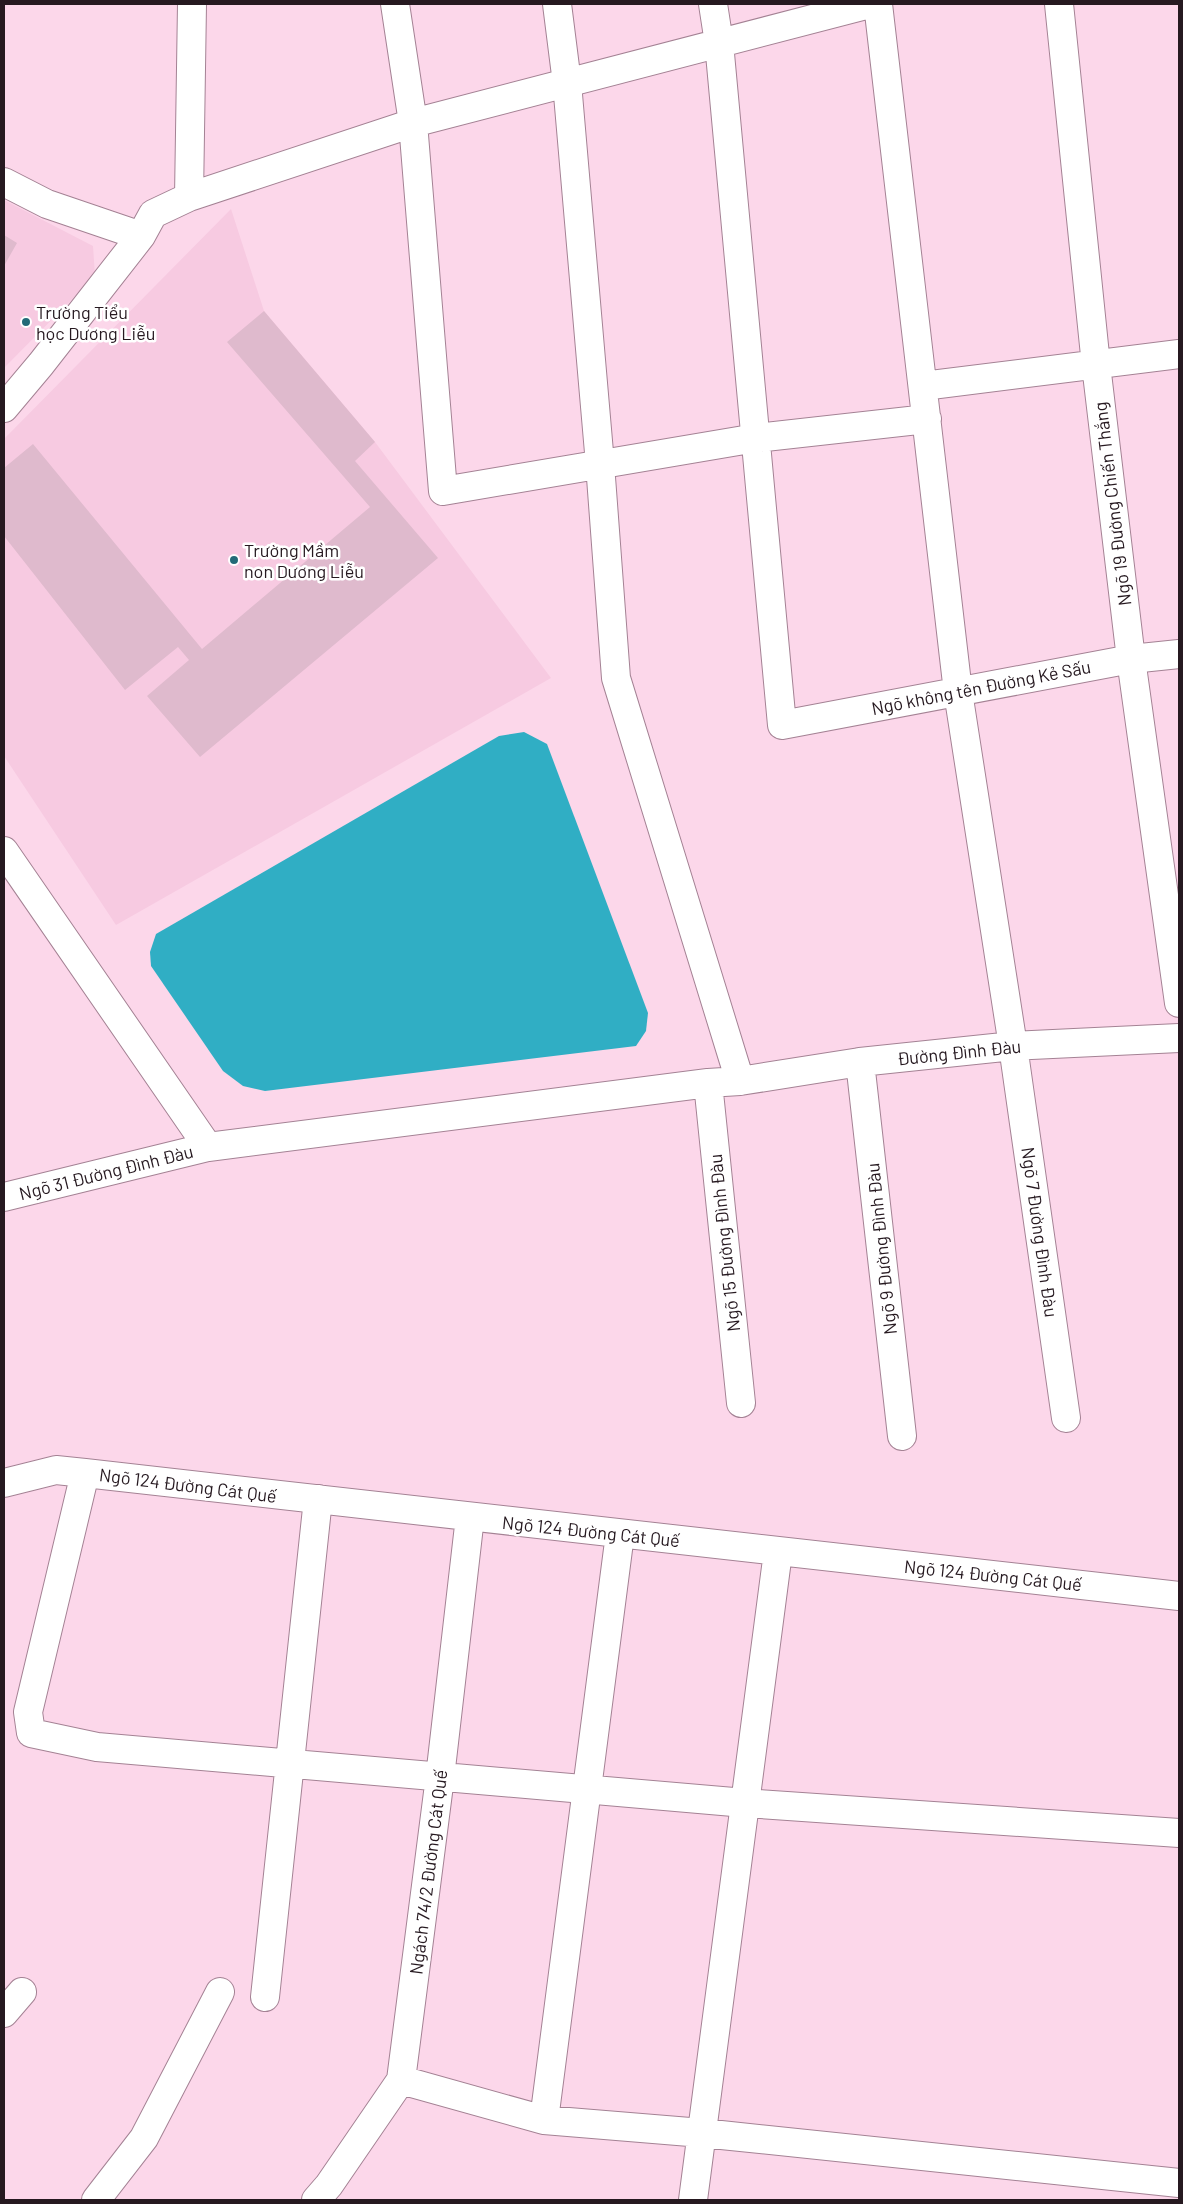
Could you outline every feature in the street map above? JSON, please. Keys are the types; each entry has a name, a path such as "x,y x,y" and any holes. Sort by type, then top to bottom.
{"street":[{"path":"189,197 192,4"},
{"path":"395,4 413,123 443,491 756,438 927,419"},
{"path":"557,4 567,83 600,464 616,678 740,1081"},
{"path":"713,4 719,43 756,438"},
{"path":"4,408 141,236 153,214 189,197 413,123 870,4"},
{"name":"Ngõ 7 Đường Đình Đàu","path":"878,4 958,692 1013,1046 1066,1418"},
{"name":"Ngõ 19 Đường Chiến Thắng","path":"1059,4 1096,365 1131,659 1179,1003"},
{"path":"4,182 47,204 141,236"},
{"path":"923,386 1179,354"},
{"name":"Ngõ không tên Đường Kẻ Sấu","path":"756,438 782,724 1131,659 1179,654"},
{"path":"4,851 208,1147"},
{"name":"Đường Đình Đàu","path":"708,1083 740,1081 860,1062 1013,1046 1179,1038"},
{"name":"Ngõ 9 Đường Đình Đàu","path":"860,1062 902,1436"},
{"name":"Ngõ 31 Đường Đình Đàu","path":"4,1197 208,1147 708,1083"},
{"name":"Ngõ 15 Đường Đình Đàu","path":"708,1083 740,1403"},
{"name":"Ngõ 124 Đường Cát Quế","path":"4,1483 56,1470 1179,1596"},
{"path":"85,1473 28,1712 31,1733 97,1747 587,1790 744,1803 1179,1833"},
{"path":"265,1997 318,1499"},
{"name":"Ngách 74/2 Đường Cát Quế","path":"316,2200 329,2185 401,2080 440,1777 470,1517"},
{"path":"544,2120 620,1534"},
{"path":"693,2200 778,1552"},
{"path":"4,2013 22,1992"},
{"path":"96,2200 144,2138 220,1992"},
{"path":"401,2080 544,2120 702,2133 1179,2183"}],"shaded area":[{"name":"Trường Tiểu học Dương Liễu","path":"4,200 93,246 95,276 4,368"},
{"name":"Trường Mầm non Dương Liễu","path":"231,209 264,311 375,442 551,678 116,925 4,756 4,439"}],"water":[{"path":"524,732 547,744 648,1013 646,1031 636,1046 265,1091 243,1086 223,1071 151,966 150,952 156,934 499,736"}],"building":[{"path":"4,235 17,243 4,266"},
{"path":"264,311 375,442 355,461 438,558 200,757 147,696 189,660 178,647 125,690 4,536 4,468 33,444 202,649 370,507 227,342"}],"place":[{"name":"Trường Tiểu học Dương Liễu","path":"26,322"},
{"name":"Trường Mầm non Dương Liễu","path":"234,560"}]}
